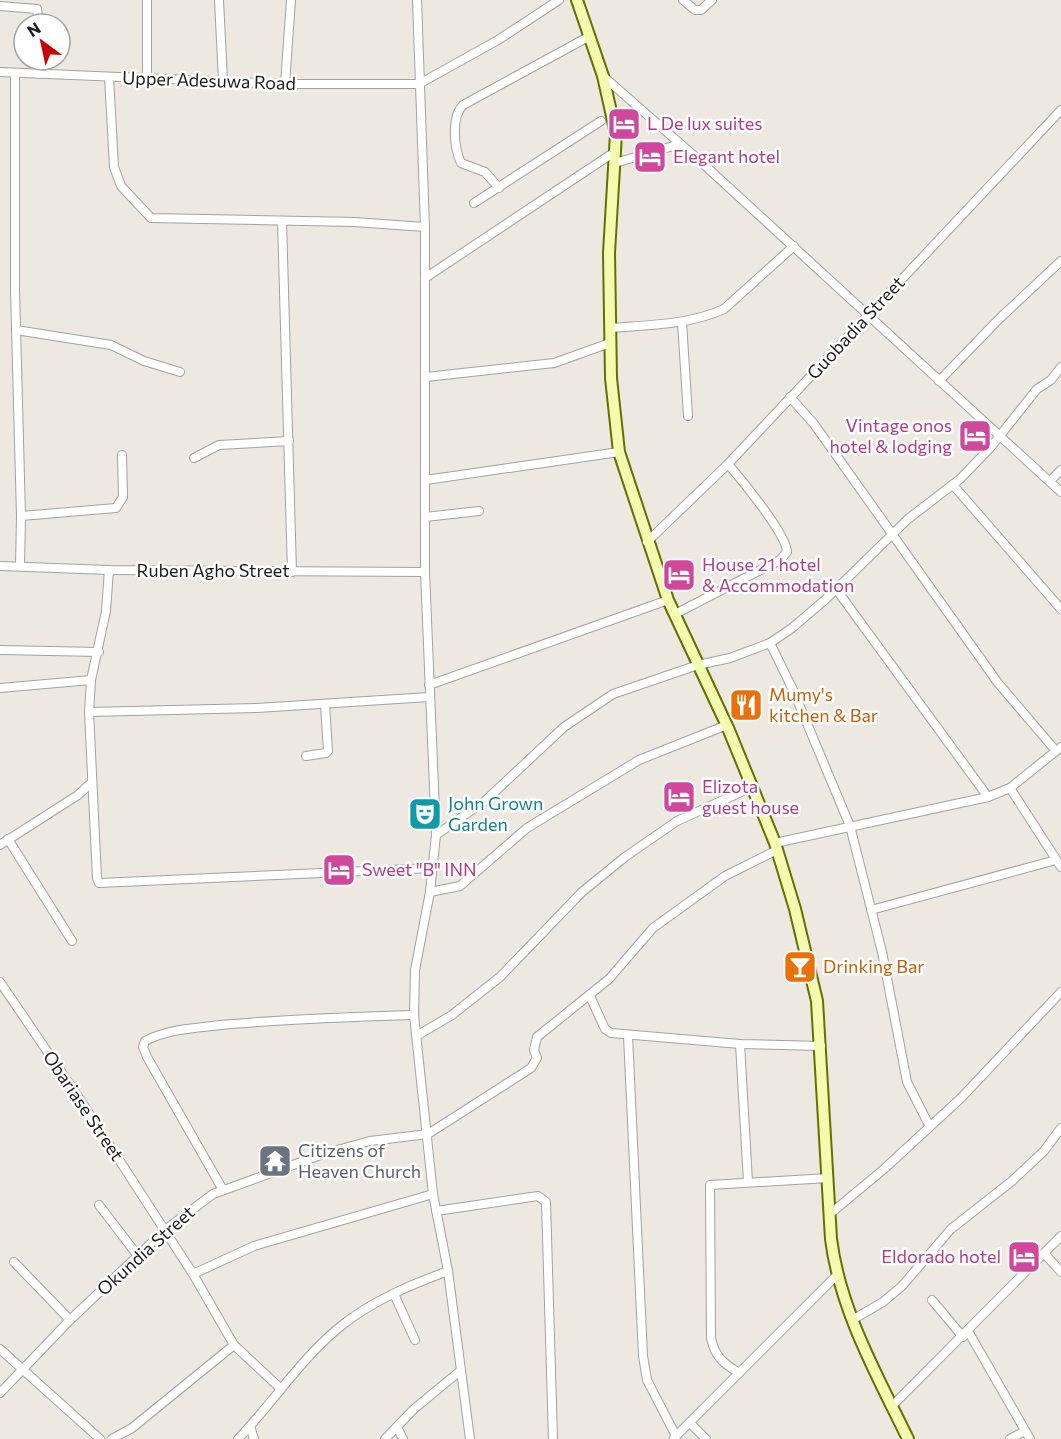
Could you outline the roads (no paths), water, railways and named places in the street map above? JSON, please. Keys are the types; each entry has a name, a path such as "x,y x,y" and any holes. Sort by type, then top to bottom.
{"street":[{"path":"147,0 147,77"},
{"path":"219,0 223,81"},
{"path":"285,84 291,0"},
{"path":"417,0 425,227 425,572 436,835 430,892 415,970 414,1015 418,1035 433,1194 448,1271 470,1439"},
{"path":"419,84 498,40 559,0"},
{"path":"577,0 603,76 614,118 616,151 609,253 610,343 613,407 620,452 647,542 668,600 727,725 776,847 812,974 821,1047 830,1214 837,1275 852,1320 908,1439"},
{"path":"683,0 695,10 701,9 712,0"},
{"path":"0,6 37,9 37,12"},
{"path":"499,188 485,172 461,163 455,118 457,111 463,105 590,36"},
{"name":"Upper Adesuwa Road","path":"0,72 285,84 419,84"},
{"path":"15,74 20,566"},
{"path":"603,76 794,246 867,316 1061,492"},
{"path":"109,77 114,167 121,186 151,218 425,227"},
{"name":"Guobadia Street","path":"647,542 728,465 1061,110"},
{"path":"474,203 601,121"},
{"path":"615,163 680,144"},
{"path":"425,278 616,151"},
{"path":"282,221 292,572"},
{"path":"610,328 682,322 724,309 794,246"},
{"path":"939,381 999,319 1061,261"},
{"path":"682,322 688,416"},
{"path":"16,330 111,345 144,361 180,372"},
{"path":"426,377 555,363 610,343"},
{"path":"436,835 485,801 536,750 592,707 613,694 698,665 730,658 770,643 792,628 892,534 953,485 990,448 1037,389 1052,380 1061,368"},
{"path":"428,1134 531,1068 537,1058 534,1044 537,1037 609,979 653,928 725,876 776,847 850,826 988,797 1010,788 1059,749 998,684 814,424 790,397"},
{"path":"194,458 219,445 289,441"},
{"path":"426,480 620,452"},
{"path":"21,516 116,508 123,497 122,455"},
{"path":"675,614 780,560 787,552 783,540 749,488 728,465"},
{"path":"1050,481 1061,470"},
{"path":"953,485 1061,609"},
{"path":"425,517 479,511"},
{"name":"Ruben Agho Street","path":"0,566 109,570 425,572"},
{"path":"109,570 99,651 91,681 89,712 97,878 103,885 433,868"},
{"path":"836,589 988,797"},
{"path":"429,685 668,600"},
{"path":"770,643 793,690 850,826 871,910 907,1082 929,1125"},
{"path":"0,650 99,651"},
{"path":"0,688 91,681"},
{"path":"89,712 325,704 429,697"},
{"path":"306,756 328,751 325,704"},
{"path":"430,892 460,886 527,828 639,759 727,725"},
{"path":"0,845 78,795 92,782"},
{"path":"418,1035 452,1015 500,977 582,892 625,857 677,821 752,787"},
{"path":"871,910 1058,863 1010,788"},
{"path":"8,839 72,941"},
{"name":"Obariase Street","path":"0,982 165,1230 234,1345 281,1389"},
{"path":"830,1214 884,1169 929,1125 961,1098 1061,992"},
{"path":"590,996 605,1029 611,1033 740,1044 821,1047"},
{"path":"223,1190 147,1058 143,1047 145,1041 160,1034 194,1028 281,1019 414,1015"},
{"path":"628,1036 643,1356 647,1380 674,1437 837,1275"},
{"path":"740,1044 748,1182"},
{"path":"852,1320 883,1302 902,1286 951,1229 1012,1181 1044,1151 1061,1128"},
{"name":"Okundia Street","path":"0,1393 70,1320 187,1211 223,1190 326,1153 370,1141 428,1134"},
{"path":"739,1373 721,1362 714,1351 711,1338 710,1185 828,1178"},
{"path":"193,1274 254,1246 433,1194"},
{"path":"436,1211 538,1196 546,1202 553,1439"},
{"path":"99,1205 138,1256"},
{"path":"892,1406 1061,1236"},
{"path":"1044,1253 1061,1272"},
{"path":"14,1262 70,1320"},
{"path":"238,1439 281,1389 339,1328 394,1294 448,1271"},
{"path":"394,1294 414,1340"},
{"path":"932,1300 965,1334 1027,1435 1010,1439"},
{"path":"112,1439 132,1428 234,1345"},
{"path":"0,1349 100,1439"},
{"path":"385,1439 414,1409 460,1371"},
{"path":"690,1422 706,1439"},
{"path":"250,1426 254,1439"},
{"path":"397,1427 403,1439"}],"place":[{"name":"L De lux suites","path":"624,124"},
{"name":"Elegant hotel","path":"650,157"},
{"name":"Vintage onos hotel & lodging","path":"975,436"},
{"name":"House 21 hotel & Accommodation","path":"679,575"},
{"name":"Mumy's kitchen & Bar","path":"746,705"},
{"name":"Elizota guest house","path":"679,797"},
{"name":"John Grown Garden","path":"425,814"},
{"name":"Sweet \"B\" INN","path":"339,870"},
{"name":"Drinking Bar","path":"800,967"},
{"name":"Citizens of Heaven Church","path":"275,1161"},
{"name":"Eldorado hotel","path":"1024,1257"}]}
